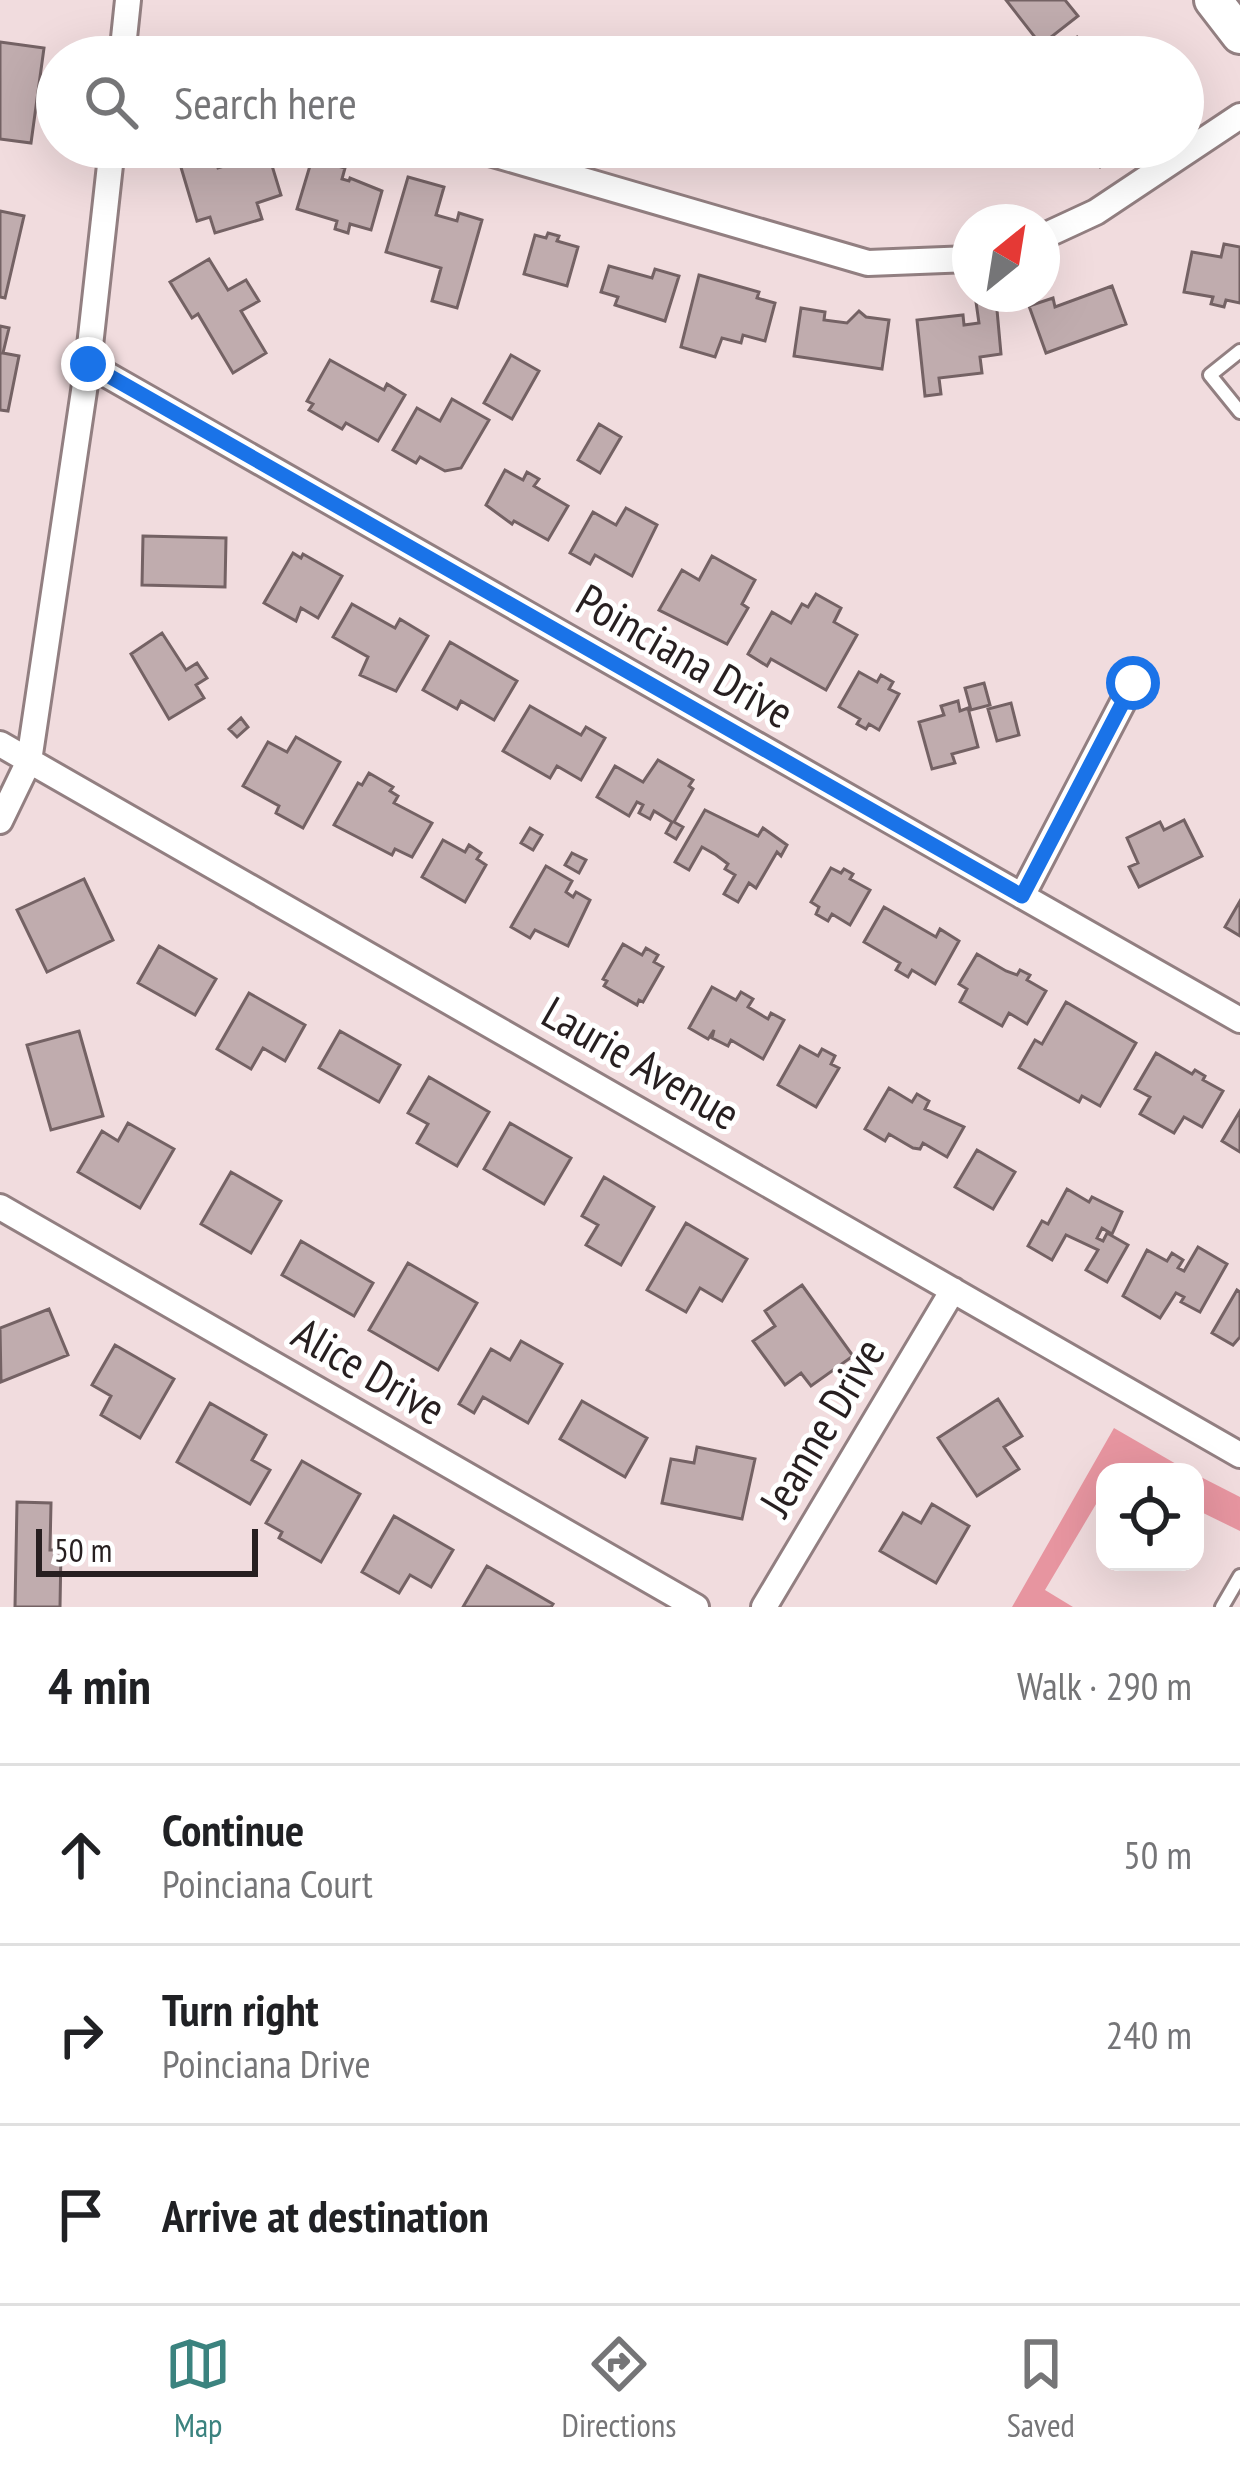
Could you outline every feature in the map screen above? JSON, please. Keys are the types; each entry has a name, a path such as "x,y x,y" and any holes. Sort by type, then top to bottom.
{"main road":[{"path":"1213,0 1240,35"}],"street":[{"path":"125,36 128,0"},
{"path":"1204,140 1240,116"},
{"path":"0,820 29,761 88,364 110,168"},
{"path":"541,168 868,263 952,260"},
{"path":"1060,229 1096,212 1162,168"},
{"name":"Poinciana Drive","path":"88,364 1240,1020"},
{"path":"1022,896 1133,683"},
{"name":"Laurie Avenue","path":"0,744 1240,1455"},
{"name":"Alice Drive","path":"0,1207 696,1607"},
{"name":"Jeanne Drive","path":"764,1607 952,1290"}],"lane":[{"path":"1240,351 1210,375 1240,412"},
{"path":"1222,1607 1240,1576"}],"shaded area":[{"path":"1114,1428 1174,1463 1096,1463 1096,1504 1045,1590 1073,1607 1012,1607"},
{"path":"1204,1479 1240,1497 1240,1531 1204,1513"}],"building":[{"path":"1006,0 1065,0 1078,16 1052,36 1034,36"},
{"path":"0,42 36,47 31,143 0,139"},
{"path":"181,168 273,168 281,195 257,203 262,219 215,233 210,217 197,221"},
{"path":"309,168 345,168 342,179 382,191 371,230 350,224 348,233 335,229 337,221 297,209"},
{"path":"408,177 444,187 436,215 457,221 459,213 482,220 457,308 432,301 441,268 386,252"},
{"path":"0,211 24,216 5,298 0,297"},
{"path":"548,233 578,247 567,286 524,274 535,235 546,238"},
{"path":"1224,244 1240,247 1240,303 1226,300 1224,307 1211,304 1213,297 1184,292 1192,252 1221,257"},
{"path":"209,259 228,290 246,280 259,301 241,311 266,353 233,373 198,314 192,318 170,282"},
{"path":"609,266 652,278 655,269 679,276 665,321 615,305 618,297 601,292"},
{"path":"699,275 759,292 757,298 775,303 765,341 743,335 741,343 722,338 715,357 681,347"},
{"path":"1112,286 1126,324 1046,353 1031,312 1060,312 1060,305"},
{"path":"801,308 825,312 824,320 847,323 859,311 866,317 889,320 882,369 794,356"},
{"path":"977,312 997,312 1001,354 980,357 982,373 939,378 941,394 925,396 917,320 963,315 964,325 979,323"},
{"path":"0,326 9,328 3,353 19,356 8,411 0,410"},
{"path":"511,355 539,371 512,419 484,403"},
{"path":"330,360 384,390 387,384 405,395 378,441 346,423 342,429 309,410 313,404 307,401"},
{"path":"452,399 489,420 461,468 445,471 420,457 416,463 393,450 417,408 440,421"},
{"path":"599,424 621,437 600,473 578,460"},
{"path":"505,470 523,480 527,472 539,479 534,486 568,506 548,540 512,524 486,505"},
{"path":"626,508 657,525 632,576 595,555 590,564 570,553 593,512 616,525"},
{"path":"143,536 226,538 225,587 142,585"},
{"path":"293,553 342,576 318,618 301,608 296,621 264,603"},
{"path":"712,556 755,580 742,604 748,608 727,644 659,610 682,570 699,580"},
{"path":"816,594 841,608 834,622 857,635 826,690 771,659 767,666 748,654 772,612 791,623 802,604 808,607"},
{"path":"352,604 395,628 400,619 428,636 396,691 360,675 368,657 333,637"},
{"path":"162,633 186,670 197,663 207,678 196,685 204,698 169,719 131,654"},
{"path":"450,642 517,681 494,720 461,701 457,709 423,690"},
{"path":"859,672 877,682 881,675 893,682 889,689 899,694 879,730 857,724 860,719 839,707"},
{"path":"984,683 990,705 971,710 965,688"},
{"path":"958,701 960,711 968,708 978,747 952,754 955,763 932,769 919,722 944,715 941,706"},
{"path":"1011,703 1019,735 997,741 988,709"},
{"path":"530,706 581,735 586,727 605,738 581,780 557,766 550,778 503,751"},
{"path":"241,718 248,727 237,737 229,729"},
{"path":"296,737 340,762 303,828 276,813 279,806 243,786 268,742 287,752"},
{"path":"658,760 693,780 689,786 693,789 674,822 683,827 676,839 666,833 672,822 654,811 650,819 639,813 643,805 637,802 629,816 597,797 615,766 643,782"},
{"path":"369,773 393,787 390,791 398,796 394,803 432,823 412,857 395,849 392,855 334,825"},
{"path":"705,810 758,836 763,828 787,845 781,856 777,852 756,888 749,883 738,902 724,894 735,875 716,855 702,847 689,870 675,862"},
{"path":"1184,820 1202,856 1139,887 1129,867 1138,863 1127,838 1160,822 1164,830"},
{"path":"530,828 542,835 533,850 521,843"},
{"path":"443,840 465,852 469,845 481,853 477,859 486,865 465,902 422,877"},
{"path":"572,853 586,860 579,873 565,865"},
{"path":"546,866 572,881 566,892 590,900 568,946 535,930 530,938 511,927"},
{"path":"831,868 853,874 850,879 870,890 850,925 832,914 828,921 816,914 819,907 811,902"},
{"path":"84,879 113,940 47,972 17,910"},
{"path":"1240,901 1240,936 1225,927"},
{"path":"884,907 936,937 940,929 959,941 935,984 912,970 908,977 896,970 900,963 864,942"},
{"path":"623,944 642,955 646,948 658,955 654,962 663,967 637,1005 604,986 607,981 603,979"},
{"path":"159,946 216,979 195,1015 138,983"},
{"path":"977,954 1006,971 1030,975 1027,980 1046,991 1027,1024 1009,1013 1002,1026 960,1002 967,989 959,984"},
{"path":"712,987 736,1000 741,992 753,999 748,1007 768,1019 771,1013 784,1020 763,1059 731,1040 728,1046 712,1038 714,1030 708,1039 689,1028"},
{"path":"249,993 305,1025 285,1061 263,1048 251,1069 217,1049"},
{"path":"1066,1002 1136,1043 1100,1106 1082,1096 1079,1102 1019,1068 1035,1040 1042,1044"},
{"path":"79,1031 103,1116 51,1130 27,1045"},
{"path":"340,1031 400,1065 379,1102 319,1068"},
{"path":"800,1046 818,1056 822,1049 835,1056 831,1064 839,1068 816,1107 778,1085"},
{"path":"1156,1053 1192,1074 1195,1070 1223,1091 1202,1127 1184,1117 1174,1133 1140,1114 1150,1097 1135,1089"},
{"path":"429,1077 489,1112 457,1166 417,1143 428,1124 408,1113"},
{"path":"889,1088 912,1102 917,1094 929,1101 925,1109 964,1127 947,1157 923,1143 920,1149 913,1148 889,1134 885,1141 865,1129"},
{"path":"1240,1111 1240,1152 1222,1141"},
{"path":"128,1123 174,1149 140,1208 78,1172 102,1131 118,1141"},
{"path":"510,1123 571,1158 544,1204 484,1169"},
{"path":"977,1150 1015,1172 993,1209 955,1187"},
{"path":"231,1172 281,1201 251,1253 201,1224"},
{"path":"604,1177 654,1207 621,1265 586,1245 598,1225 582,1216"},
{"path":"1067,1189 1122,1212 1112,1234 1102,1228 1097,1238 1103,1241 1107,1233 1128,1245 1107,1282 1086,1270 1098,1250 1066,1235 1052,1260 1028,1246 1042,1221 1048,1224"},
{"path":"686,1223 747,1259 722,1301 700,1288 686,1312 647,1290"},
{"path":"301,1241 373,1283 354,1316 282,1275"},
{"path":"1198,1247 1227,1264 1200,1312 1181,1302 1184,1297 1176,1293 1160,1318 1123,1296 1147,1250 1167,1261 1172,1253 1183,1260 1178,1268 1184,1271"},
{"path":"408,1263 477,1303 438,1370 369,1330"},
{"path":"802,1285 853,1356 811,1386 801,1373 785,1385 753,1341 775,1326 765,1311"},
{"path":"1237,1290 1240,1337 1233,1345 1212,1333"},
{"path":"49,1309 68,1355 1,1382 0,1328"},
{"path":"521,1341 562,1364 528,1423 483,1397 474,1413 459,1404 491,1349 510,1360"},
{"path":"115,1345 174,1379 140,1438 101,1415 111,1396 92,1385"},
{"path":"998,1399 1022,1436 1004,1447 1019,1469 977,1496 938,1438"},
{"path":"582,1401 647,1438 625,1477 560,1439"},
{"path":"210,1403 266,1435 252,1460 270,1470 250,1504 177,1462"},
{"path":"697,1447 755,1459 742,1519 662,1503 671,1459 694,1463"},
{"path":"302,1461 360,1494 321,1562 279,1538 282,1532 266,1523"},
{"path":"17,1502 51,1503 50,1550 61,1550 60,1607 15,1607"},
{"path":"932,1504 969,1526 936,1583 880,1551 903,1513 921,1523"},
{"path":"394,1516 453,1550 431,1587 410,1575 399,1593 362,1572"},
{"path":"487,1566 553,1604 463,1607"}],"route":[{"path":"88,364 1022,896 1133,683"}]}
